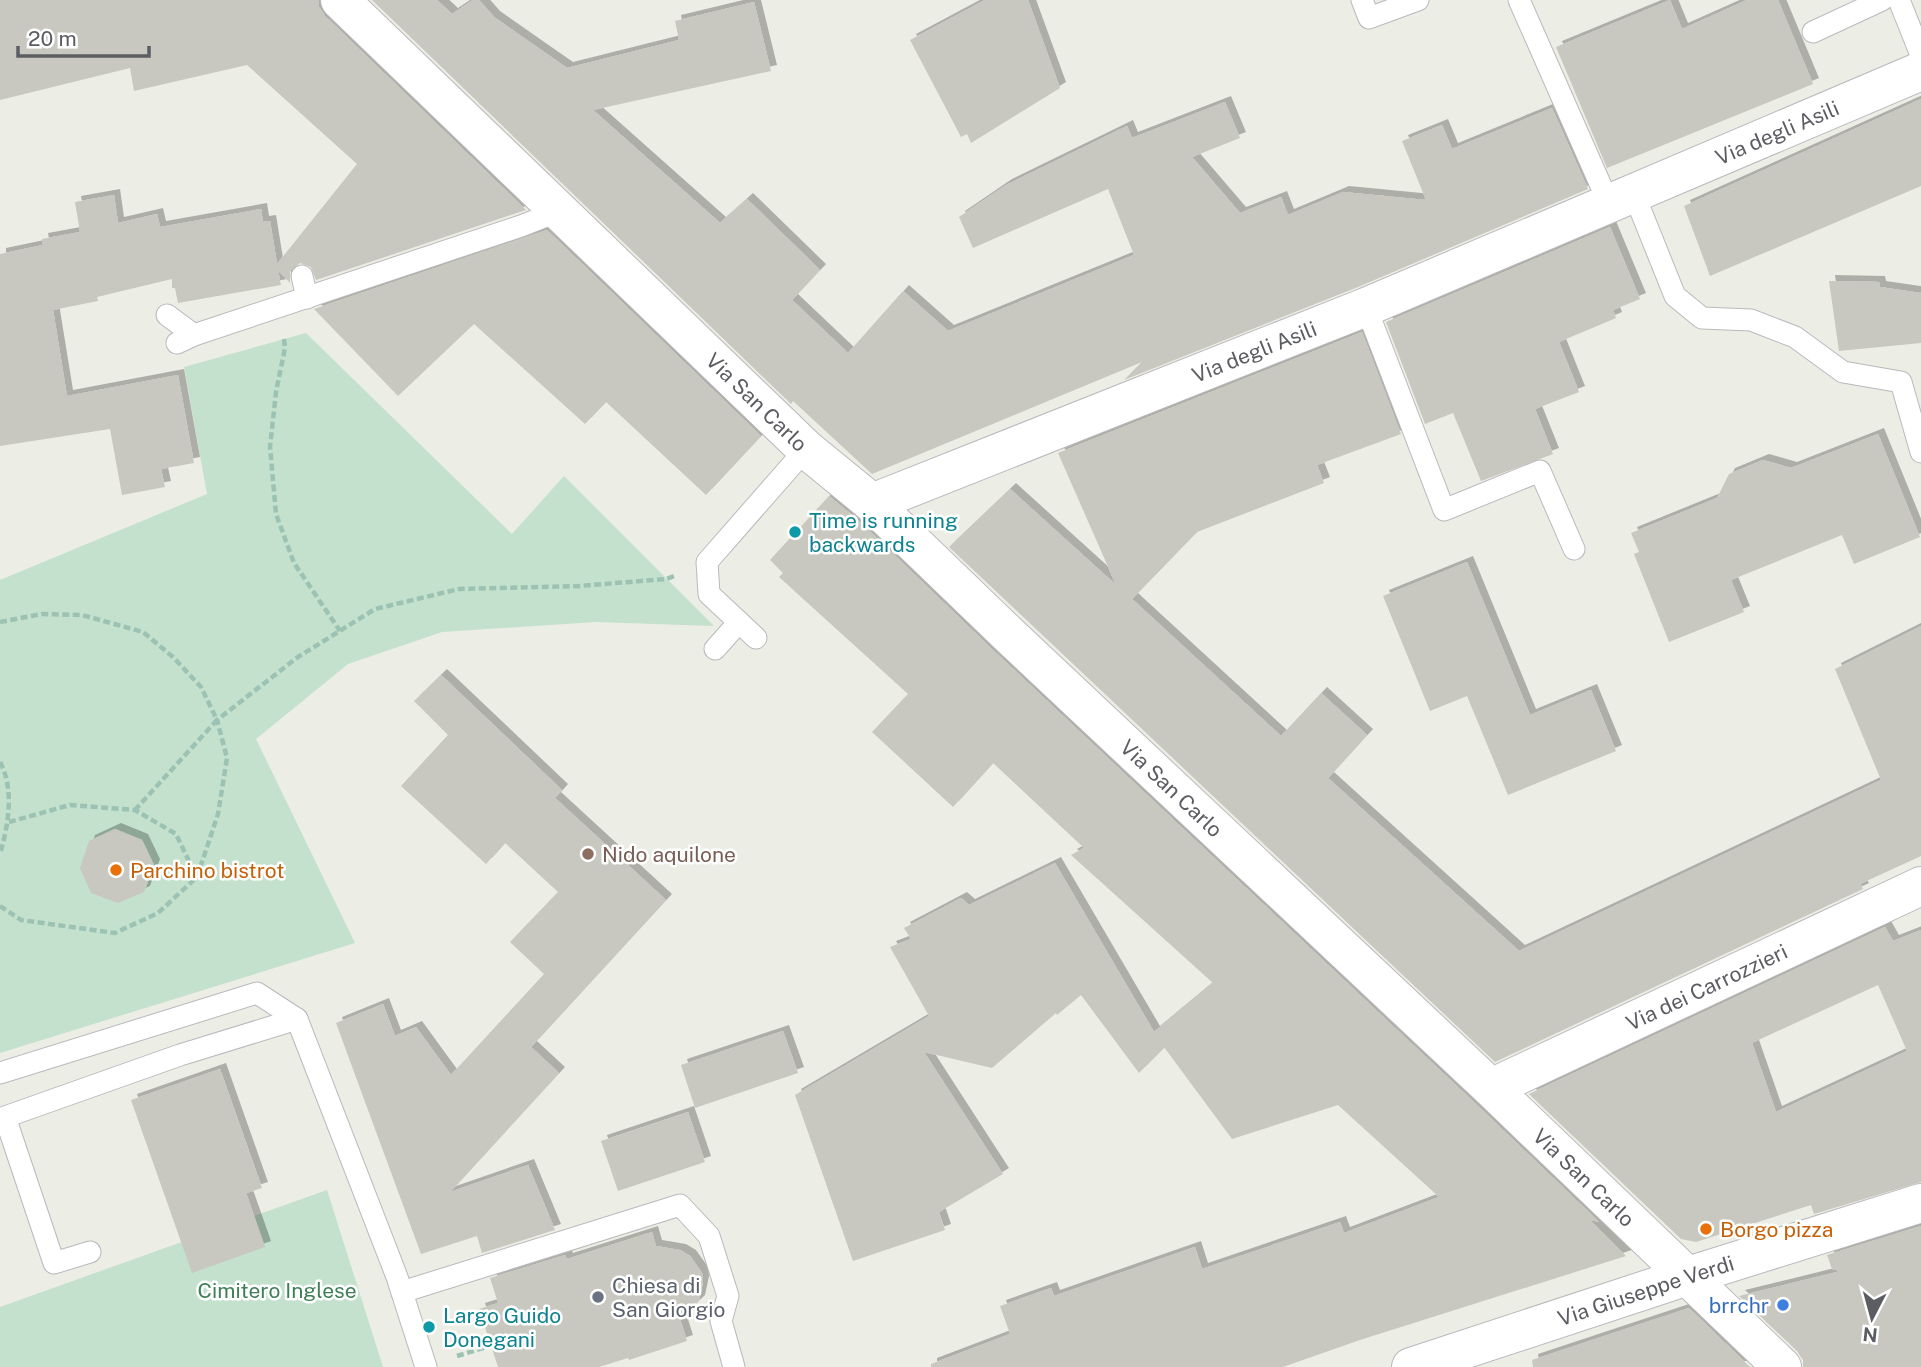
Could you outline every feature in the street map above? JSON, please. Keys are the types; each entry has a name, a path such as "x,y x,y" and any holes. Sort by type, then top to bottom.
{"street":[{"name":"Via San Carlo","path":"340,0 806,449 872,503 1492,1088 1782,1367"},
{"name":"Via degli Asili","path":"872,503 1367,307 1921,71"},
{"name":"Via dei Carrozzieri","path":"1492,1088 1921,886"},
{"name":"Via Giuseppe Verdi","path":"1411,1367 1921,1203"}],"lane":[{"path":"1362,0 1369,18 1418,0"},
{"path":"1519,0 1675,296 1702,318 1751,320 1796,337 1843,372 1901,382 1921,452"},
{"path":"1813,32 1882,0"},
{"path":"1899,0 1921,55"},
{"path":"167,315 186,339 559,211"},
{"path":"302,276 307,298"},
{"path":"1367,307 1444,510 1540,471 1574,548"},
{"path":"756,638 709,594 708,562 806,449"},
{"path":"715,649 739,622"},
{"path":"0,1073 257,993 297,1019 402,1292 426,1367"},
{"path":"90,1252 54,1263 5,1117 180,1055 297,1019"},
{"path":"402,1292 680,1205 709,1236 729,1296 721,1321 734,1367"}],"path":[{"path":"275,308 282,327 285,348 276,392 270,447 276,514 294,563 340,631"},
{"path":"135,810 217,720 298,657 375,609 459,589 579,586 666,579 708,562"},
{"path":"0,622 42,614 82,615 143,632 174,658 201,687 217,720 227,758 218,814 197,877 158,913 115,933 20,920 0,906"},
{"path":"0,762 5,771 9,822 0,854"},
{"path":"9,822 70,805 135,810 176,834 197,877"},
{"path":"469,1353 510,1340"}],"green space":[{"path":"306,333 512,534 564,476 714,626 596,622 442,632 348,664 256,739 355,943 0,1053 0,580 207,494 184,367"},
{"name":"Cimitero Inglese","path":"327,1190 383,1367 0,1367 0,1307"}],"building":[{"path":"0,0 319,0 319,7 325,16 526,210 316,280 311,267 300,263 290,271 290,283 278,270 281,285 178,303 175,288 172,288 172,279 97,297 98,301 53,310 67,396 178,375 194,463 161,469 165,487 122,495 110,429 0,446 0,254 43,245 42,239 80,232 75,202 114,195 118,223 157,214 160,227 261,209 263,222 270,221 277,264 357,164 247,65 134,91 130,68 0,100"},
{"path":"372,0 437,0 452,14 473,0 479,0 494,17 567,68 679,40 675,21 754,2 771,71 593,110 720,223 747,199 820,270 792,300 848,353 903,291 948,331 1134,255 1108,189 973,248 959,217 1006,185 1127,126 1132,138 1225,102 1240,138 1192,157 1240,213 1281,197 1288,215 1343,192 1426,200 1402,141 1442,125 1452,149 1552,108 1588,189 1358,287 1124,380 1142,362 872,474 793,401 791,404"},
{"path":"985,0 1028,0 1060,88 971,143 967,134 961,137 910,40"},
{"path":"1670,0 1682,29 1747,0 1778,0 1813,84 1607,168 1556,47"},
{"path":"1921,99 1921,186 1710,276 1684,206"},
{"path":"1610,227 1640,299 1613,310 1616,318 1559,342 1579,392 1535,409 1553,454 1481,481 1453,413 1425,424 1386,322"},
{"path":"547,230 761,436 706,495 606,402 585,424 474,324 398,396 314,309"},
{"path":"1829,281 1879,282 1880,287 1921,293 1921,343 1839,351"},
{"path":"1362,332 1401,434 1317,465 1324,483 1197,532 1132,599 1281,736 1321,693 1367,735 1328,778 1519,951 1881,780 1835,669 1921,626 1921,856 1860,884 1863,889 1495,1062 949,547 1010,489 1116,585 1058,453"},
{"path":"1878,434 1920,537 1854,564 1842,535 1731,580 1744,612 1669,642 1634,554 1639,552 1631,533 1717,498 1729,474 1763,460 1791,468"},
{"path":"829,496 857,519 1476,1104 1599,1222 1590,1220 1626,1256 1283,1367 931,1367 931,1364 1010,1334 1000,1306 1051,1288 1054,1296 1195,1247 1202,1269 1340,1222 1344,1233 1439,1197 1338,1105 1232,1139 1161,1043 1164,1048 1139,1073 1081,995 992,1068 924,1052 1003,1174 939,1212 945,1230 853,1261 795,1095 929,1016 890,947 911,939 904,928 961,898 969,905 1055,863 1154,1032 1213,983 1071,855 1084,848 993,763 953,807 872,732 908,694 779,577 783,573 770,560"},
{"path":"1467,562 1530,715 1591,690 1616,751 1508,795 1467,696 1430,711 1383,596"},
{"path":"441,675 562,790 555,798 666,900 531,1047 559,1073 450,1192 528,1165 555,1230 482,1253 477,1236 421,1254 336,1023 383,1004 395,1036 416,1027 451,1075 544,974 510,942 558,892 505,843 486,864 401,786 448,735 414,701"},
{"path":"115,829 142,840 154,865 144,892 118,903 91,893 80,868 89,841"},
{"path":"1885,927 1893,941 1921,930 1921,1182 1814,1214 1811,1205 1696,1242 1681,1239 1529,1094","holes":["1878,985 1907,1051 1776,1112 1752,1043"]},
{"path":"783,1031 798,1073 695,1108 681,1065"},
{"path":"220,1069 262,1188 246,1193 265,1247 192,1273 131,1100"},
{"path":"688,1112 705,1162 618,1191 601,1141"},
{"path":"1921,1226 1921,1367 1803,1367 1803,1360 1797,1351 1739,1296 1841,1271 1832,1269 1827,1255"},
{"name":"Chiesa di San Giorgio","path":"652,1232 656,1246 680,1250 690,1256 702,1273 699,1301 680,1319 687,1341 599,1367 498,1367 479,1309 498,1303 490,1278 565,1255 567,1259"},
{"path":"1689,1308 1750,1367 1533,1367 1532,1360"}],"place":[{"name":"Time is running backwards","path":"795,532"},
{"name":"Nido aquilone","path":"588,854"},
{"name":"Parchino bistrot","path":"116,870"},
{"name":"Borgo pizza","path":"1706,1229"},
{"name":"Chiesa di San Giorgio","path":"598,1297"},
{"name":"brrchr","path":"1783,1305"},
{"name":"Largo Guido Donegani","path":"429,1327"}]}
